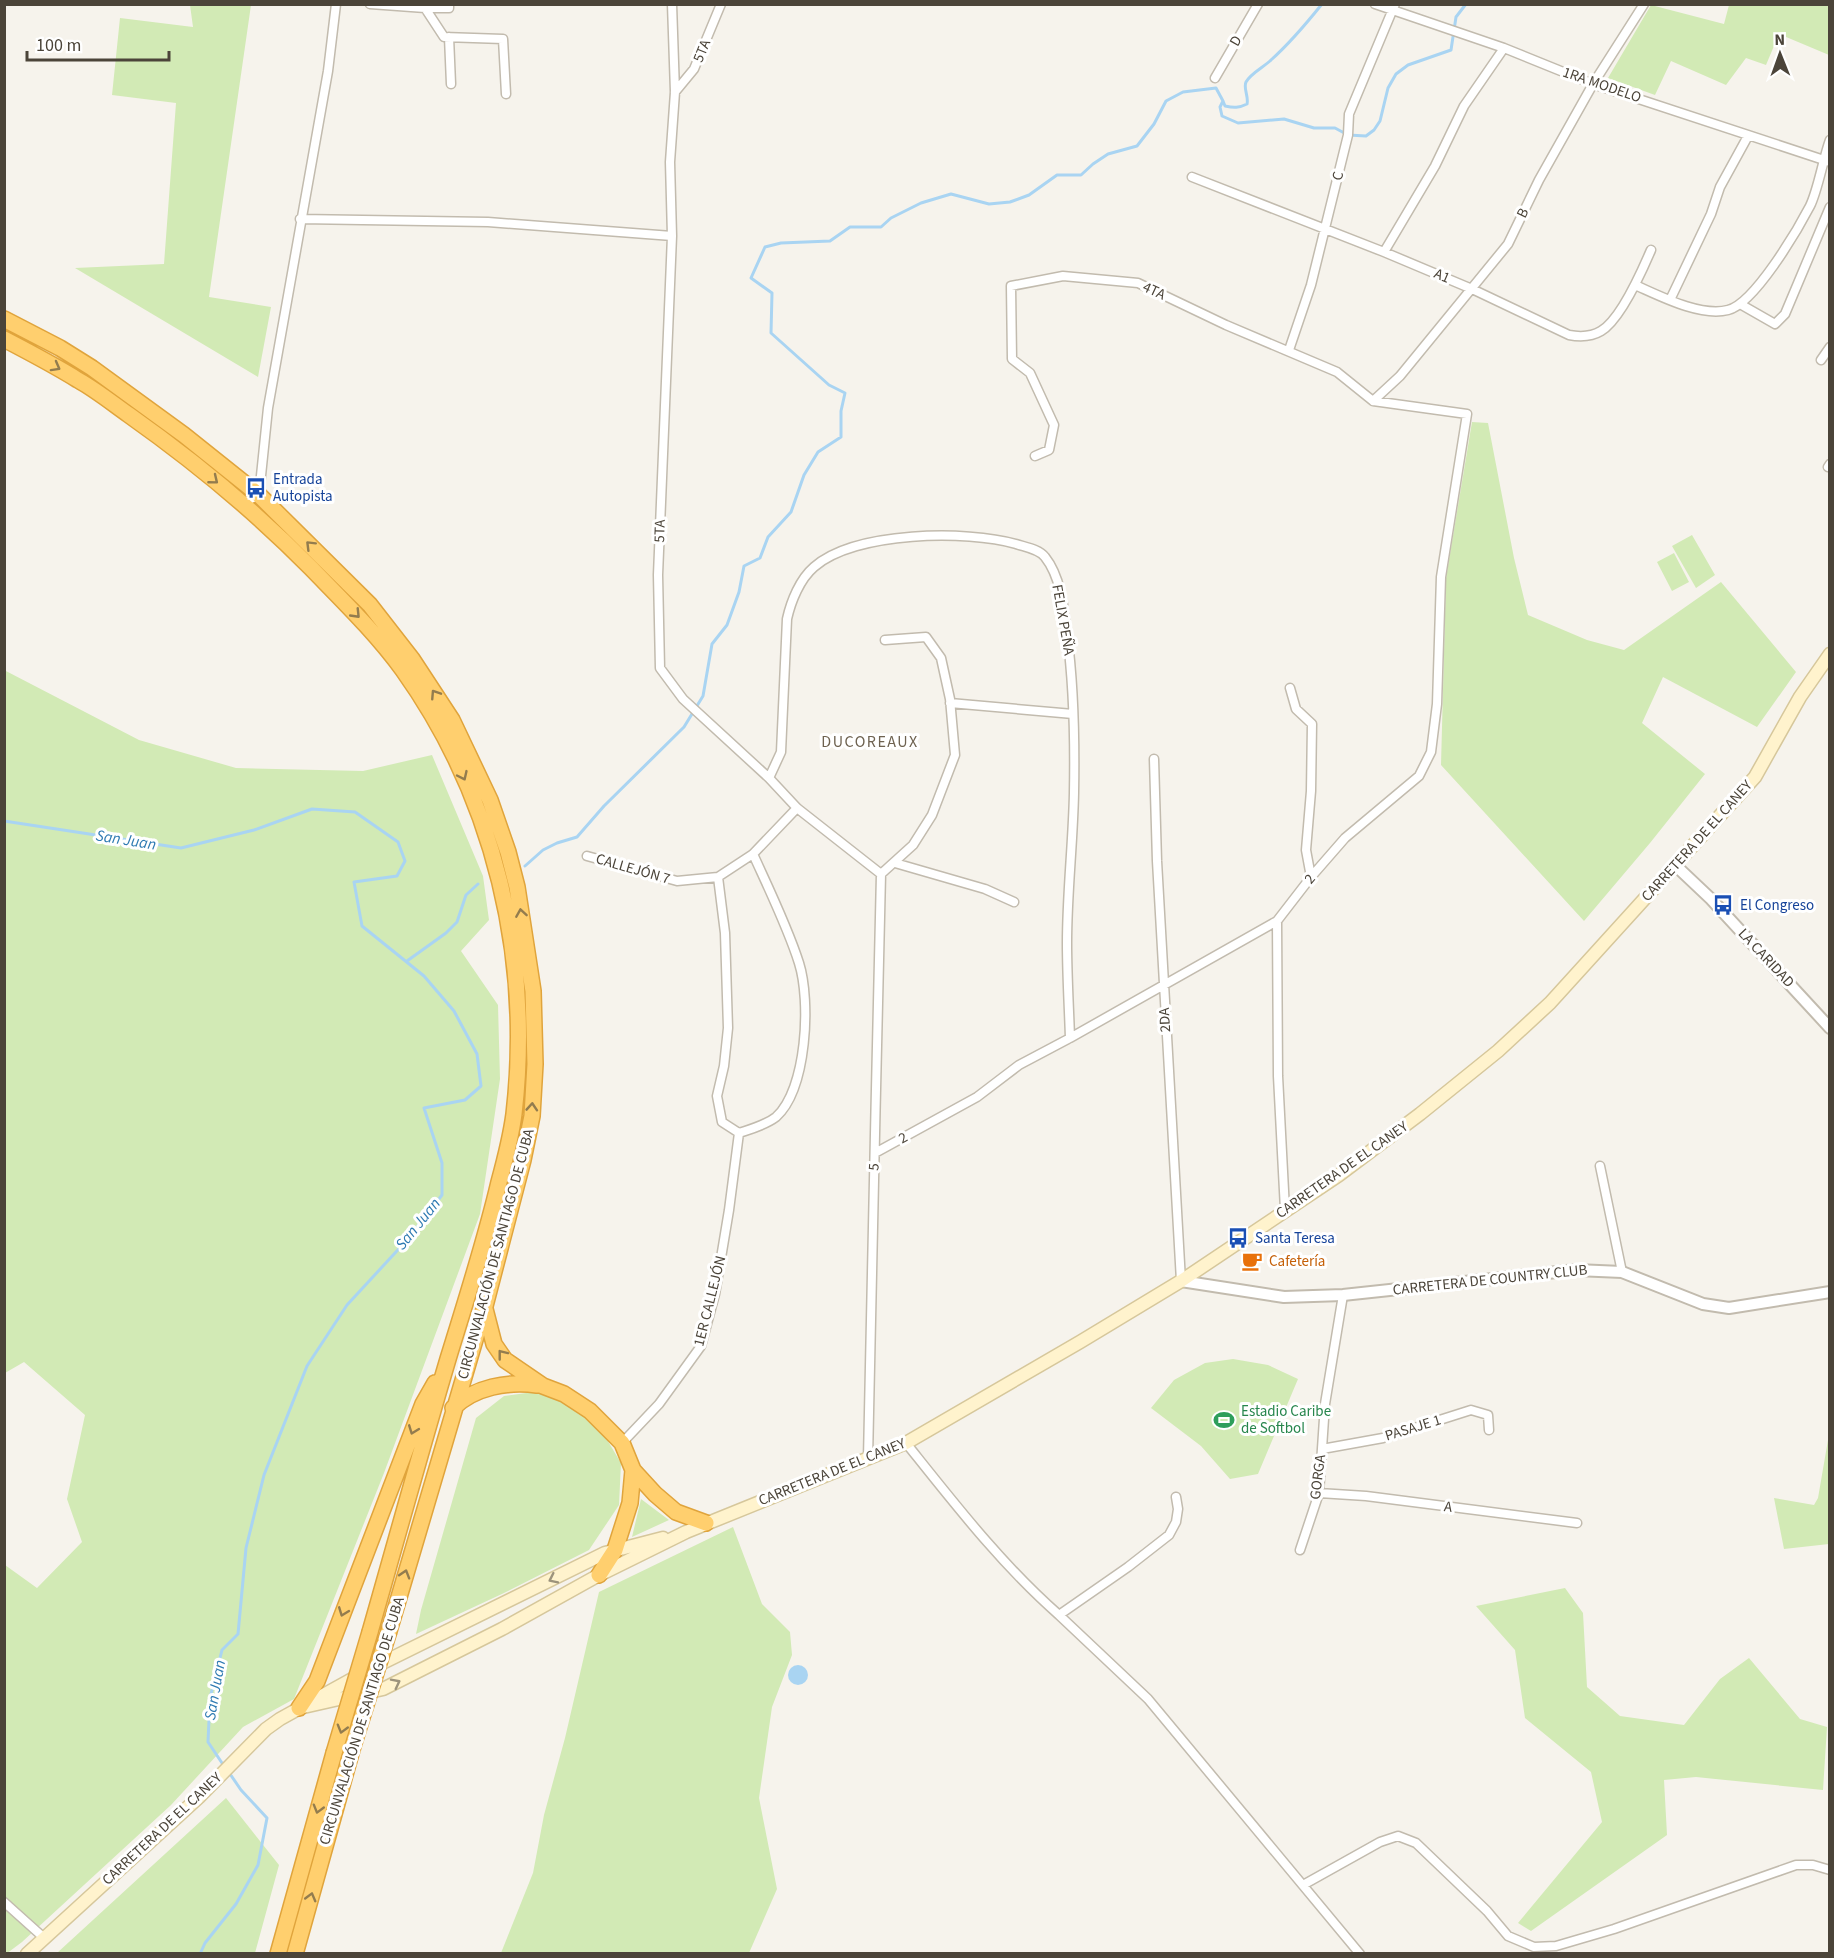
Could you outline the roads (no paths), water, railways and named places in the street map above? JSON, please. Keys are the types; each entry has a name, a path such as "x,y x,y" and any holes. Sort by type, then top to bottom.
{"highway":[{"name":"CIRCUNVALACIÓN DE SANTIAGO DE CUBA","path":"4,319 60,348 92,368 184,435 259,495 370,605 412,659 452,720 490,800 517,887 532,991 535,1064 530,1127 485,1306 353,1746 295,1953"},
{"name":"CIRCUNVALACIÓN DE SANTIAGO DE CUBA","path":"4,339 80,380 159,436 243,503 362,620 403,670 437,724 462,771 490,842 504,894 520,1021 514,1117 485,1241 448,1359 278,1953"},
{"path":"485,1306 491,1335 499,1352 516,1369 543,1386 564,1394 590,1411 622,1443 633,1470 630,1503 622,1526 598,1575"},
{"path":"299,1708 317,1681 423,1404 448,1359"},
{"path":"423,1446 456,1405 478,1392 519,1382 543,1386"},
{"path":"448,1430 461,1408 478,1392"},
{"path":"633,1470 676,1512 706,1523"}],"main road":[{"name":"CARRETERA DE EL CANEY","path":"299,1708 383,1689 502,1629 598,1575 686,1532 906,1443 1181,1281 1357,1161 1498,1051 1545,1008 1755,777 1800,698 1830,654"},
{"name":"CARRETERA DE EL CANEY","path":"27,1953 199,1797 266,1729 374,1667 610,1552 686,1532"}],"street":[{"path":"243,503 259,495 268,408 328,71 336,4"},
{"path":"370,4 425,8 449,8 449,4"},
{"name":"5TA","path":"672,4 675,92 670,162 672,236 660,539 658,634 660,668 683,699 769,778 797,808 881,874"},
{"name":"5TA","path":"675,92 694,69 721,4"},
{"name":"D","path":"1215,78 1258,4"},
{"name":"1RA MODELO","path":"1375,4 1394,8 1504,48 1593,84 1826,161"},
{"name":"B","path":"1373,401 1400,376 1508,244 1539,180 1593,84 1644,4"},
{"path":"425,8 444,37 503,39 506,94"},
{"name":"C","path":"1289,350 1311,285 1326,228 1348,135 1349,114 1394,8"},
{"path":"449,37 452,84"},
{"path":"1384,252 1435,166 1464,106 1504,48"},
{"path":"1670,300 1711,214 1720,187 1748,136"},
{"path":"1635,285 1670,300 1708,311 1729,310 1740,304 1763,281 1810,204 1826,161 1830,140"},
{"name":"A1","path":"1192,177 1384,252 1472,289 1569,335 1583,337 1602,331 1619,311 1635,285 1651,250"},
{"path":"1740,304 1775,324 1785,314 1830,207"},
{"path":"300,219 488,222 672,236"},
{"name":"4TA","path":"1035,456 1049,450 1054,426 1030,373 1011,359 1011,286 1063,276 1138,283 1226,325 1337,372 1373,401"},
{"path":"1821,360 1830,347"},
{"name":"2","path":"875,1153 977,1097 1019,1065 1276,921 1345,838 1419,776 1431,752 1437,704 1441,577 1467,414 1373,401"},
{"name":"FELIX PEÑA","path":"769,778 781,752 787,619 790,607 803,581 814,567 848,550 891,538 949,535 1004,541 1044,554 1054,571 1065,615 1072,671 1074,793 1067,942 1070,1038"},
{"path":"881,874 913,845 932,814 955,755 950,703 941,658 926,637 885,640"},
{"path":"1290,688 1296,709 1312,724 1311,791 1306,850 1311,877"},
{"path":"950,703 1073,714"},
{"name":"2DA","path":"1154,759 1163,984 1181,1281"},
{"name":"CALLEJÓN 7","path":"587,856 677,881 718,877 753,854 797,808"},
{"path":"718,877 725,933 728,1028 724,1066 717,1096 722,1122 739,1133 774,1119 786,1107 796,1082 803,1048 803,989 800,965 753,854"},
{"path":"895,863 985,889 1014,902"},
{"name":"LA CARIDAD","path":"1675,865 1711,899 1830,1028"},
{"name":"5","path":"868,1460 881,874"},
{"path":"1276,921 1278,1076 1285,1210"},
{"name":"1ER CALLEJÓN","path":"622,1443 658,1404 701,1346 715,1293 739,1133"},
{"path":"1600,1166 1622,1272"},
{"name":"CARRETERA DE COUNTRY CLUB","path":"1181,1281 1284,1297 1343,1295 1576,1270 1622,1272 1703,1304 1729,1308 1830,1292"},
{"name":"GORGA","path":"1300,1550 1319,1493 1325,1404 1343,1295"},
{"name":"PASAJE 1","path":"1322,1449 1383,1438 1471,1410 1488,1415 1489,1430"},
{"path":"906,1443 963,1514 1028,1588 1148,1699 1360,1953"},
{"name":"A","path":"1319,1493 1366,1496 1577,1523"},
{"path":"1059,1615 1169,1535 1176,1522 1178,1509 1176,1497"},
{"path":"1303,1885 1380,1842 1398,1836 1416,1843 1487,1911 1508,1936 1534,1947 1556,1946 1614,1929 1796,1865 1813,1865 1830,1870"},
{"path":"4,1902 43,1938"}],"water":[{"path":"794,1665 802,1665 808,1671 808,1679 802,1685 794,1685 788,1679 788,1671"}],"waterway":[{"path":"1223,101 1225,106 1231,107 1247,104 1245,84 1248,79 1285,47 1322,4"},
{"path":"525,866 543,850 577,837 604,806 684,727 703,696 712,644 727,625 739,592 744,566 760,558 768,537 791,512 804,475 818,452 841,437 841,411 845,393 829,385 771,333 772,293 751,278 765,247 781,243 830,241 850,227 881,227 891,218 921,203 951,194 989,204 1010,202 1029,195 1057,175 1081,175 1108,154 1137,146 1154,124 1166,101 1183,92 1216,88 1223,101 1220,107 1222,116 1238,123 1284,119 1314,128 1335,128 1348,135 1366,136 1380,121 1388,88 1396,74 1408,65 1451,50 1456,17 1466,4"},
{"name":"San Juan","path":"4,821 181,848 254,830 312,809 355,812 398,842 405,861 397,876 354,882 362,926 424,976 454,1011 477,1054 481,1086 465,1100 424,1108 442,1163 442,1195 407,1240 347,1305 307,1366 264,1475 246,1548 238,1634 222,1650 210,1698 208,1742 224,1766"},
{"path":"407,961 446,933 457,922 466,895 478,884"},
{"name":"San Juan","path":"200,1954 205,1943 236,1904 258,1865 267,1818 241,1790 228,1771"}],"place":[{"name":"Entrada Autopista","path":"256,488"},
{"name":"El Congreso","path":"1723,905"},
{"name":"Santa Teresa","path":"1238,1238"},
{"name":"Cafetería","path":"1252,1261"},
{"name":"Estadio Caribe de Softbol","path":"1224,1420"}],"district":[{"name":"DUCOREAUX","path":"870,742"}]}
